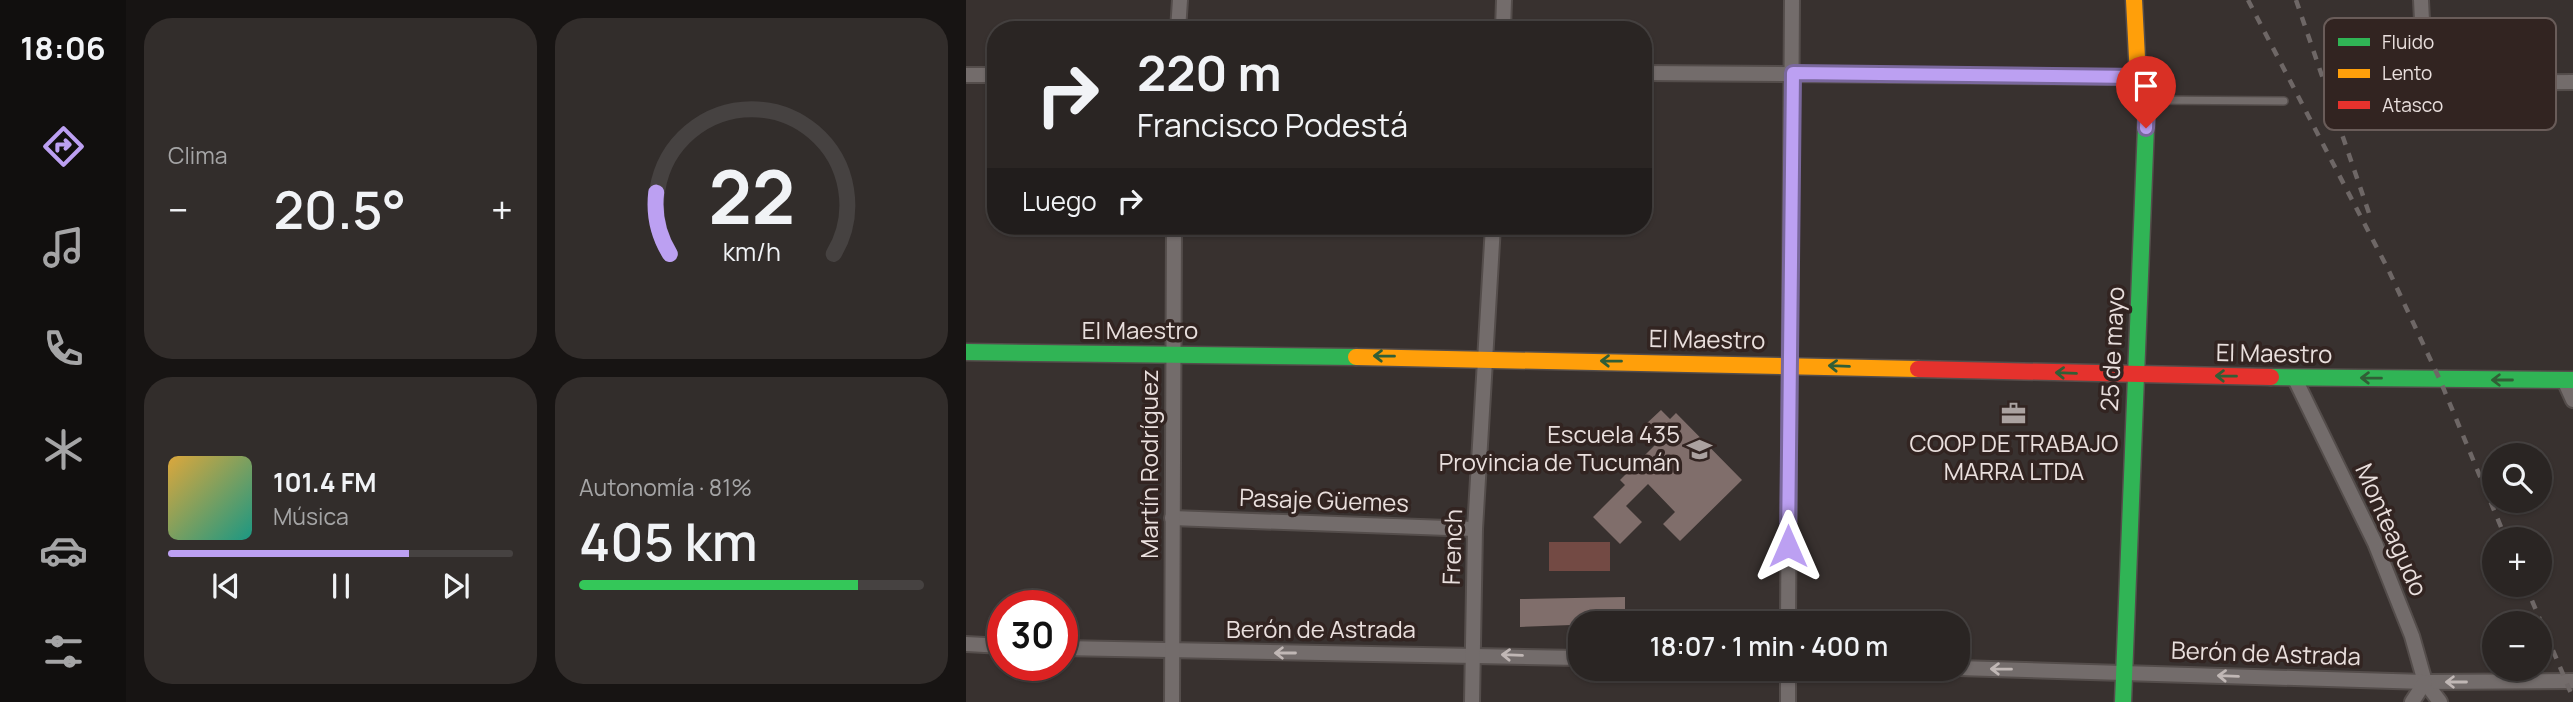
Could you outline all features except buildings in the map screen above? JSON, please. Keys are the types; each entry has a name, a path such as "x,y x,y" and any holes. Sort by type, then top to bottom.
{"street":[{"path":"1179,21 1180,0"},
{"path":"1503,21 1504,0"},
{"path":"1788,611 1792,0"},
{"name":"25 de mayo","path":"2123,702 2147,100 2138,77 2134,0"},
{"path":"2421,0 2422,18"},
{"path":"1652,73 2138,77"},
{"path":"966,75 987,75"},
{"name":"Martín Rodríguez","path":"1172,702 1174,235"},
{"name":"French","path":"1472,702 1475,529 1493,235"},
{"name":"El Maestro","path":"966,352 1486,358 2134,375 2568,380"},
{"name":"Monteagudo","path":"2294,377 2375,543 2412,636 2425,682 2440,702"},
{"path":"2568,380 2573,400"},
{"name":"Pasaje Güemes","path":"1172,518 1475,529"},
{"path":"966,644 987,645"},
{"name":"Berón de Astrada","path":"1078,649 1568,658"},
{"name":"Berón de Astrada","path":"1970,668 2425,682 2573,681"},
{"path":"1788,681 1788,702"},
{"path":"2412,702 2425,682"}],"lane":[{"path":"2147,100 2284,101"}],"shaded area":[{"path":"1549,542 1610,542 1610,571 1549,571"}],"railway":[{"path":"2248,0 2388,269 2440,380 2501,527"},
{"path":"2296,0 2324,82"},
{"path":"2341,130 2371,219"},
{"path":"2530,597 2573,698"}],"traffic: fast":[{"path":"2123,702 2147,101"},
{"path":"966,352 1356,357"},
{"path":"2271,377 2573,380"}],"traffic: slow":[{"path":"2134,0 2138,77 2147,101"},
{"path":"1356,357 1918,369"}],"traffic: jam":[{"path":"1918,369 2271,377"}],"place":[{"name":"COOP DE TRABAJO MARRA LTDA","path":"2014,413"},
{"name":"Escuela 435 Provincia de Tucumán","path":"1700,449"}],"route":[{"path":"1788,546 1793,73 2138,77 2147,100 2146,128"}]}
